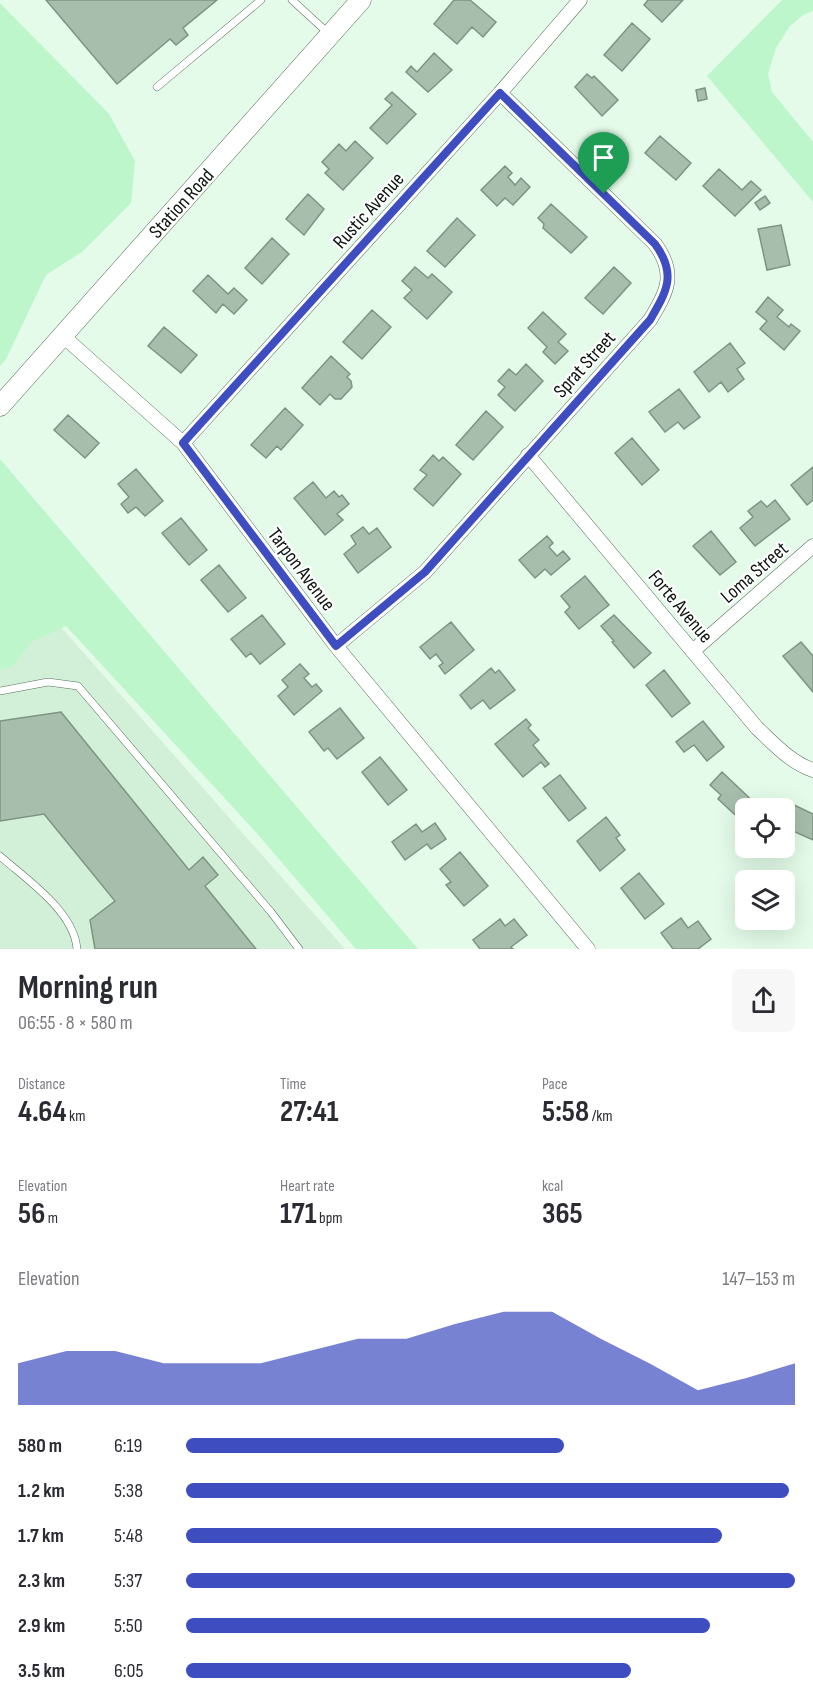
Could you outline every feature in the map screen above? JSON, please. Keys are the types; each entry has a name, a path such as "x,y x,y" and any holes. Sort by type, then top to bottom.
{"main road":[{"name":"Station Road","path":"0,406 361,0"}],"street":[{"name":"Rustic Avenue","path":"183,443 500,93 580,0"},
{"name":"Sprat Street","path":"336,646 425,572 650,320 663,299 668,279 666,259 655,244 500,93"},
{"name":"Tarpon Avenue","path":"63,336 183,443 336,646 588,949"},
{"name":"Forte Avenue","path":"528,455 694,650 757,728 780,750 806,768 813,770"},
{"name":"Loma Street","path":"694,650 813,546"}],"lane":[{"path":"158,87 261,0"},
{"path":"292,0 330,35"},
{"path":"0,691 48,682 78,686 299,949"},
{"path":"0,856 62,912 76,936 77,949"}],"shaded area":[{"path":"0,558 345,949 0,949"}],"green space":[{"path":"782,0 813,0 813,11 803,15 790,26 776,48 768,74 772,92 813,142 813,202 707,76"},
{"path":"0,3 109,114 135,161 131,203 82,252 46,275 6,359 0,366"},
{"path":"0,459 418,949 356,949 254,830 66,626 31,642 11,668 0,669"}],"building":[{"path":"46,0 217,0 183,28 188,35 176,45 170,39 117,84"},
{"path":"454,0 470,0 496,22 483,37 472,27 457,44 434,24"},
{"path":"648,0 683,0 662,22 644,5"},
{"path":"632,23 650,39 622,71 604,55"},
{"path":"434,53 452,70 428,92 406,72 411,66 417,72"},
{"path":"587,74 592,78 594,76 618,100 602,116 575,87"},
{"path":"705,88 707,99 698,101 696,90"},
{"path":"392,92 416,114 387,144 370,128 392,105 385,99"},
{"path":"660,136 691,163 676,180 645,153"},
{"path":"355,141 373,158 343,190 325,173 329,169 322,162 339,144 346,151"},
{"path":"505,166 512,173 508,177 515,185 521,178 530,187 513,205 505,198 497,206 481,190"},
{"path":"719,169 742,190 751,181 761,190 735,216 703,186"},
{"path":"308,194 324,209 304,235 286,219"},
{"path":"765,196 770,203 760,210 755,203"},
{"path":"551,204 587,237 571,253 543,228 544,224 538,218"},
{"path":"457,218 475,235 445,267 427,251"},
{"path":"781,225 790,265 767,270 758,229"},
{"path":"272,238 289,254 262,284 245,268"},
{"path":"415,267 428,278 432,274 452,292 427,319 404,298 412,290 402,281"},
{"path":"614,267 631,283 603,314 585,298"},
{"path":"208,275 228,294 234,288 247,300 234,314 223,304 216,313 193,291"},
{"path":"768,297 783,310 777,317 789,327 791,324 800,331 784,350 760,329 767,321 756,312"},
{"path":"372,310 391,327 362,359 343,342"},
{"path":"543,312 566,334 558,342 568,351 555,364 543,352 547,347 528,328"},
{"path":"164,327 197,355 181,373 148,346"},
{"path":"730,343 745,363 737,369 744,379 728,392 721,382 709,392 694,372"},
{"path":"331,356 350,374 347,377 352,387 341,399 335,399 330,394 320,405 302,388"},
{"path":"526,364 543,381 515,411 498,395 505,387 498,381 509,369 516,375"},
{"path":"679,389 700,417 684,429 678,422 665,432 649,412"},
{"path":"285,408 303,425 281,450 277,446 266,458 251,445"},
{"path":"486,411 503,427 473,460 456,445"},
{"path":"68,415 99,443 85,458 54,430"},
{"path":"632,438 659,470 642,485 615,453"},
{"path":"433,455 439,461 443,457 461,474 433,506 414,489 427,475 420,470"},
{"path":"813,467 813,500 807,505 791,485"},
{"path":"136,469 163,501 145,516 136,507 128,513 121,504 129,497 118,484"},
{"path":"313,482 326,498 334,491 339,497 342,495 349,504 337,514 343,520 325,535 294,498"},
{"path":"775,500 790,519 755,546 740,528 753,517 748,511 761,501 767,507"},
{"path":"181,518 207,550 189,565 162,533"},
{"path":"363,527 369,534 377,528 391,547 358,573 344,554 356,544 351,536"},
{"path":"711,531 736,562 720,575 693,546"},
{"path":"547,536 553,543 549,547 557,556 563,551 570,559 551,575 545,569 535,578 519,560"},
{"path":"219,565 246,598 228,612 201,580"},
{"path":"585,576 609,605 579,629 565,612 570,607 561,596"},
{"path":"262,615 285,644 260,664 251,653 246,657 231,639"},
{"path":"614,615 651,653 634,668 601,626"},
{"path":"451,622 474,650 445,674 439,666 443,663 436,654 430,659 420,647"},
{"path":"801,642 813,656 813,692 783,656"},
{"path":"300,664 309,674 304,678 312,687 316,684 322,691 294,715 278,696 288,687 282,680"},
{"path":"491,668 495,673 499,670 515,690 490,709 483,700 471,709 460,695"},
{"path":"664,670 690,703 672,717 646,685"},
{"path":"340,708 364,738 337,759 328,748 324,751 309,732"},
{"path":"61,712 189,870 203,857 218,875 205,886 256,949 95,949 90,920 115,901 44,814 0,821 0,721"},
{"path":"526,719 531,725 528,728 539,740 533,745 549,764 545,767 541,762 523,777 495,744"},
{"path":"703,721 724,747 707,761 694,745 684,752 676,742"},
{"path":"380,757 407,790 388,805 362,772"},
{"path":"722,772 749,798 735,798 735,815 718,799 721,795 710,785"},
{"path":"560,775 586,808 569,821 543,788"},
{"path":"795,805 813,814 813,840 795,832"},
{"path":"606,817 620,835 616,838 625,850 600,871 577,841"},
{"path":"435,823 446,839 431,849 427,844 405,860 392,842 416,824 422,832"},
{"path":"460,852 488,886 464,906 446,885 451,882 440,869"},
{"path":"639,873 664,904 645,919 621,888"},
{"path":"681,918 688,928 698,921 711,939 698,949 673,949 661,933"},
{"path":"500,919 505,926 514,919 527,935 511,947 513,949 480,949 473,940"}],"route":[{"path":"500,93 604,194 655,244 666,259 668,279 663,299 650,320 425,572 336,646 183,443 500,93"}]}
